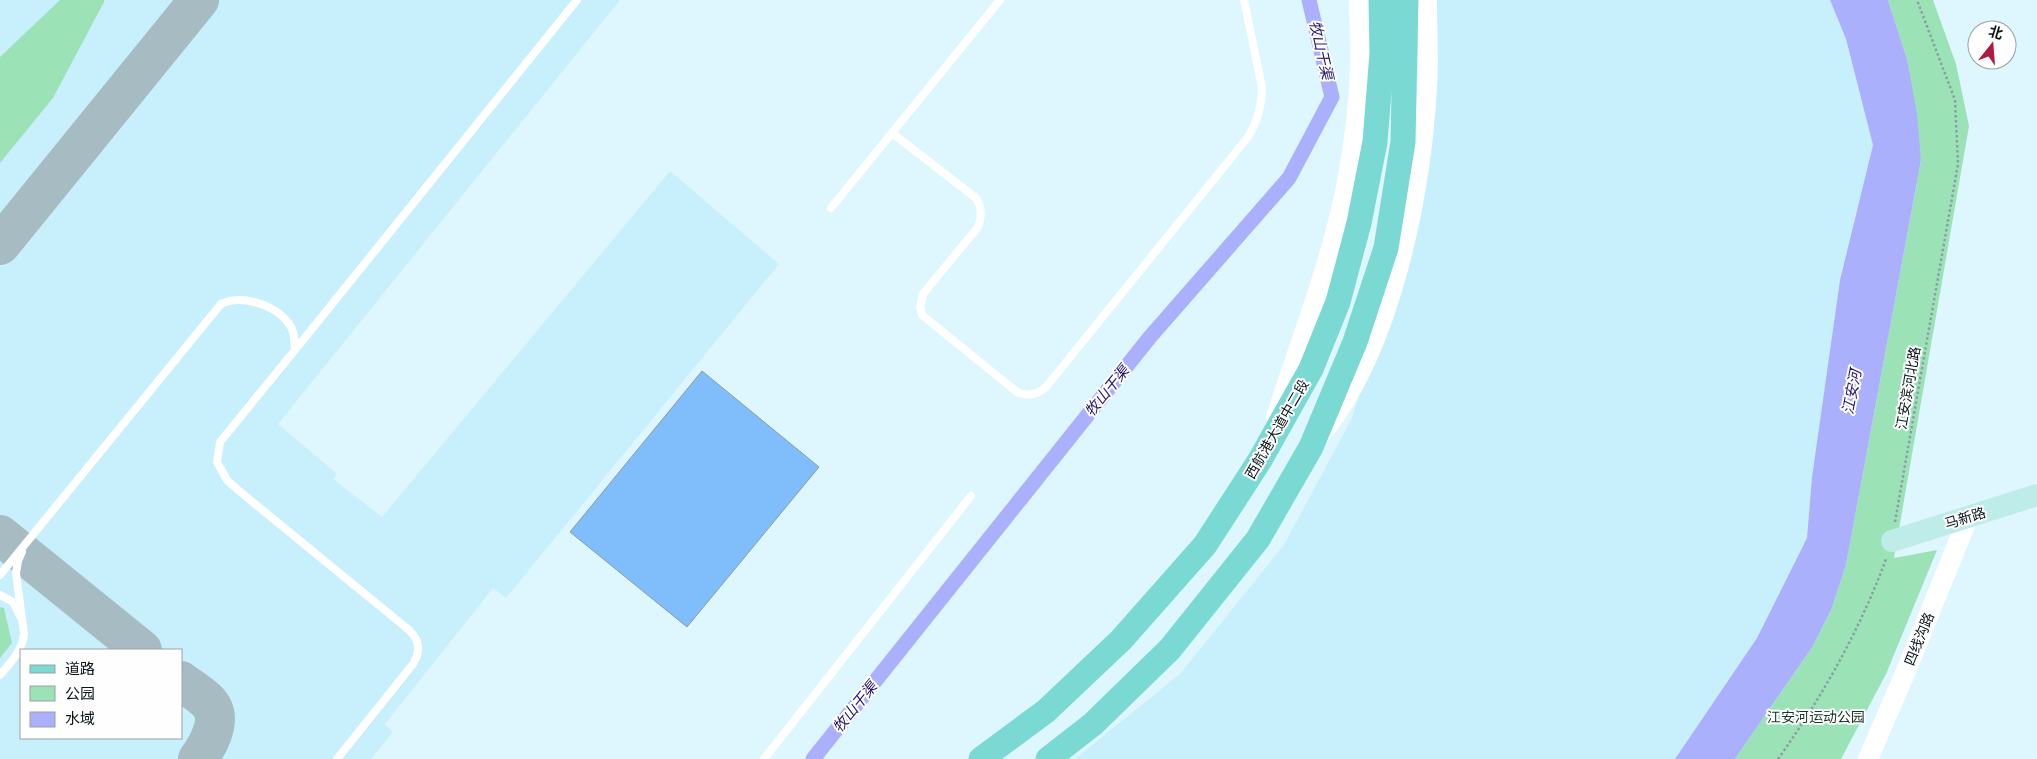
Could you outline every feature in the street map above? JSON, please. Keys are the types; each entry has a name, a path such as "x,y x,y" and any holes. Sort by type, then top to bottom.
{"main road":[{"name":"西航港大道中二段","path":"981,759 1046,712 1121,640 1205,545 1266,448 1311,369 1338,302 1359,223 1375,142 1382,52 1381,0"},
{"path":"1048,759 1093,724 1170,649 1258,539 1311,447 1355,342 1386,248 1403,142 1406,0"},
{"name":"马新路","path":"1892,541 2037,495"}],"street":[{"path":"1266,448 1298,350 1314,308 1335,236 1347,181 1356,125 1360,68 1359,0"},
{"path":"1311,447 1341,410 1366,362 1390,293 1407,234 1420,159 1427,87 1427,0"},
{"name":"四线沟路","path":"1868,759 1968,518"}],"lane":[{"path":"337,759 413,664 419,652 419,645 409,630 227,480 216,462 218,450 226,433 577,0"},
{"path":"831,208 1000,0"},
{"path":"892,133 976,198 980,205 981,218 978,227 923,294 920,307 922,315 1017,392 1022,395 1034,395 1046,387 1255,126 1262,100 1262,88 1244,0"},
{"path":"0,575 221,304 241,300 269,308 291,327 295,350"},
{"path":"764,759 971,496"},
{"path":"20,649 24,634 16,573 18,561 28,541"},
{"path":"0,595 13,602 22,622"},
{"path":"0,675 20,650"}],"path":[{"name":"江安滨河北路","path":"1778,759 1797,732 1858,629 1892,541 1958,164 1955,100 1917,0"}],"shaded area":[{"path":"0,0 620,0 278,424 337,474 333,479 382,517 670,171 779,264 506,598 493,588 385,724 393,732 371,759 0,759"},
{"path":"1437,0 1830,0 1846,39 1873,145 1840,280 1812,477 1807,538 1757,638 1675,759 1075,759 1180,674 1284,545 1351,420 1408,255 1437,59"}],"green space":[{"path":"60,0 104,0 104,2 53,98 0,163 0,57"},
{"name":"江安河运动公园","path":"1888,0 1933,0 1956,64 1969,126 1894,558 1937,550 1886,674 1841,759 1735,759 1813,646 1832,608 1846,565 1921,160 1907,59"},
{"path":"0,607 4,608 12,643 0,658"}],"water":[{"name":"江安河","path":"1830,0 1888,0 1907,59 1917,114 1921,160 1846,565 1832,608 1813,646 1735,759 1675,759 1757,638 1807,538 1812,477 1840,280 1873,145 1846,39"}],"building":[{"path":"702,371 819,467 687,627 570,532"}],"waterway":[{"name":"牧山干渠","path":"813,759 1150,337 1289,178 1332,97 1309,0"}],"taxiway":[{"path":"0,245 199,0"},
{"path":"0,535 141,649"},
{"path":"182,682 206,700 214,713 215,720 212,734 198,759"}]}
